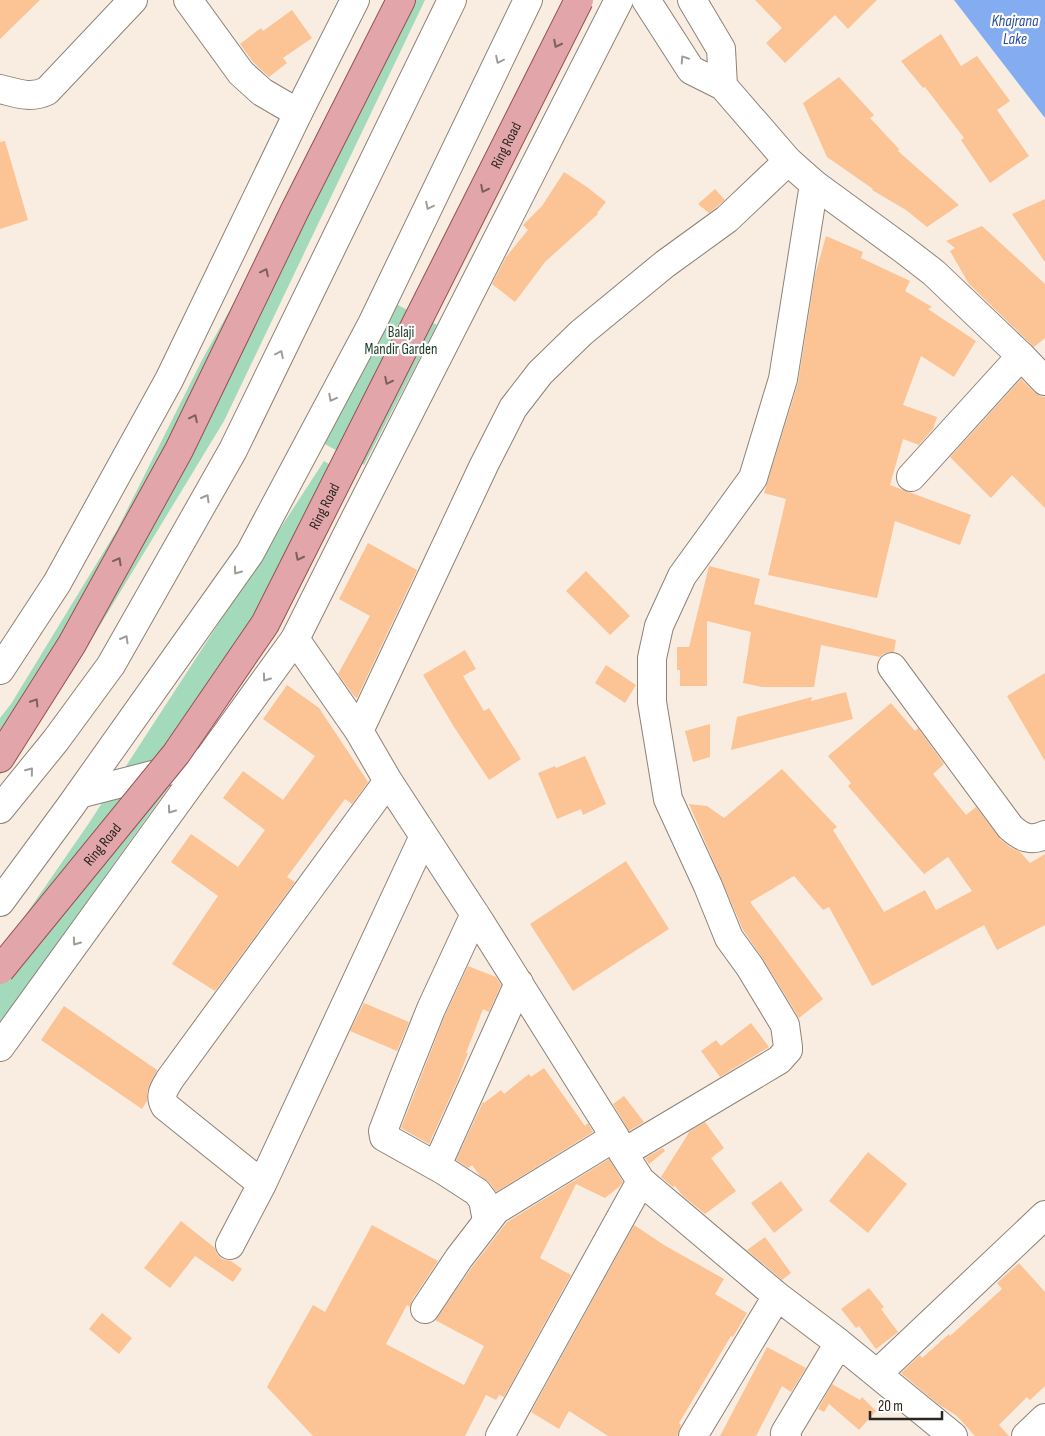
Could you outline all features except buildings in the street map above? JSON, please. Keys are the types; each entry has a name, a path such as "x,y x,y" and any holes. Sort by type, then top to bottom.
{"main road":[{"path":"0,758 72,644 179,450 295,210 401,0"},
{"name":"Ring Road","path":"0,970 176,754 265,624 579,0"}],"street":[{"path":"0,89 31,96 47,91 133,0"},
{"path":"188,0 241,73 262,92 298,113"},
{"path":"0,670 57,583 169,380 298,113 355,0"},
{"path":"0,809 56,740 111,665 233,450 452,0"},
{"path":"0,902 79,794 250,552 372,324 528,0"},
{"path":"0,1047 295,639 350,527 619,0"},
{"path":"646,0 692,70 723,86 788,161 814,184 934,273 1045,381"},
{"path":"692,0 721,49 723,86"},
{"path":"359,731 513,408 540,373 581,333 666,264 727,219 788,161"},
{"path":"425,1308 459,1258 496,1210 778,1060 788,1050 785,1026 750,967 729,938 708,886 668,799 652,702 652,658 659,626 682,576 753,478 783,380 814,184"},
{"path":"911,477 1021,356"},
{"path":"295,639 359,731 388,781 519,983 641,1181 777,1296 839,1343 953,1436"},
{"path":"892,666 1010,827 1018,835 1025,838 1031,839 1045,835"},
{"path":"79,794 207,760"},
{"path":"262,1184 165,1106 162,1095 170,1079 388,781"},
{"path":"230,1246 262,1184 424,836"},
{"path":"475,914 430,1009 383,1131 384,1137 443,1170 477,1192 483,1200 487,1221"},
{"path":"442,1154 519,983"},
{"path":"500,1436 641,1181"},
{"path":"877,1374 1045,1215"},
{"path":"694,1436 777,1296"},
{"path":"785,1435 839,1343"},
{"path":"1026,1436 1045,1418"}],"green space":[{"path":"394,0 425,0 224,421 68,678 0,775 0,718 11,704 117,530 203,358 299,186"},
{"name":"Balaji Mandir Garden","path":"392,302 437,325 364,465 319,441"},
{"path":"324,461 354,479 183,767 0,1023 0,952 89,823"}],"water":[{"name":"Khajrana Lake","path":"954,0 1045,0 1045,118"}]}
